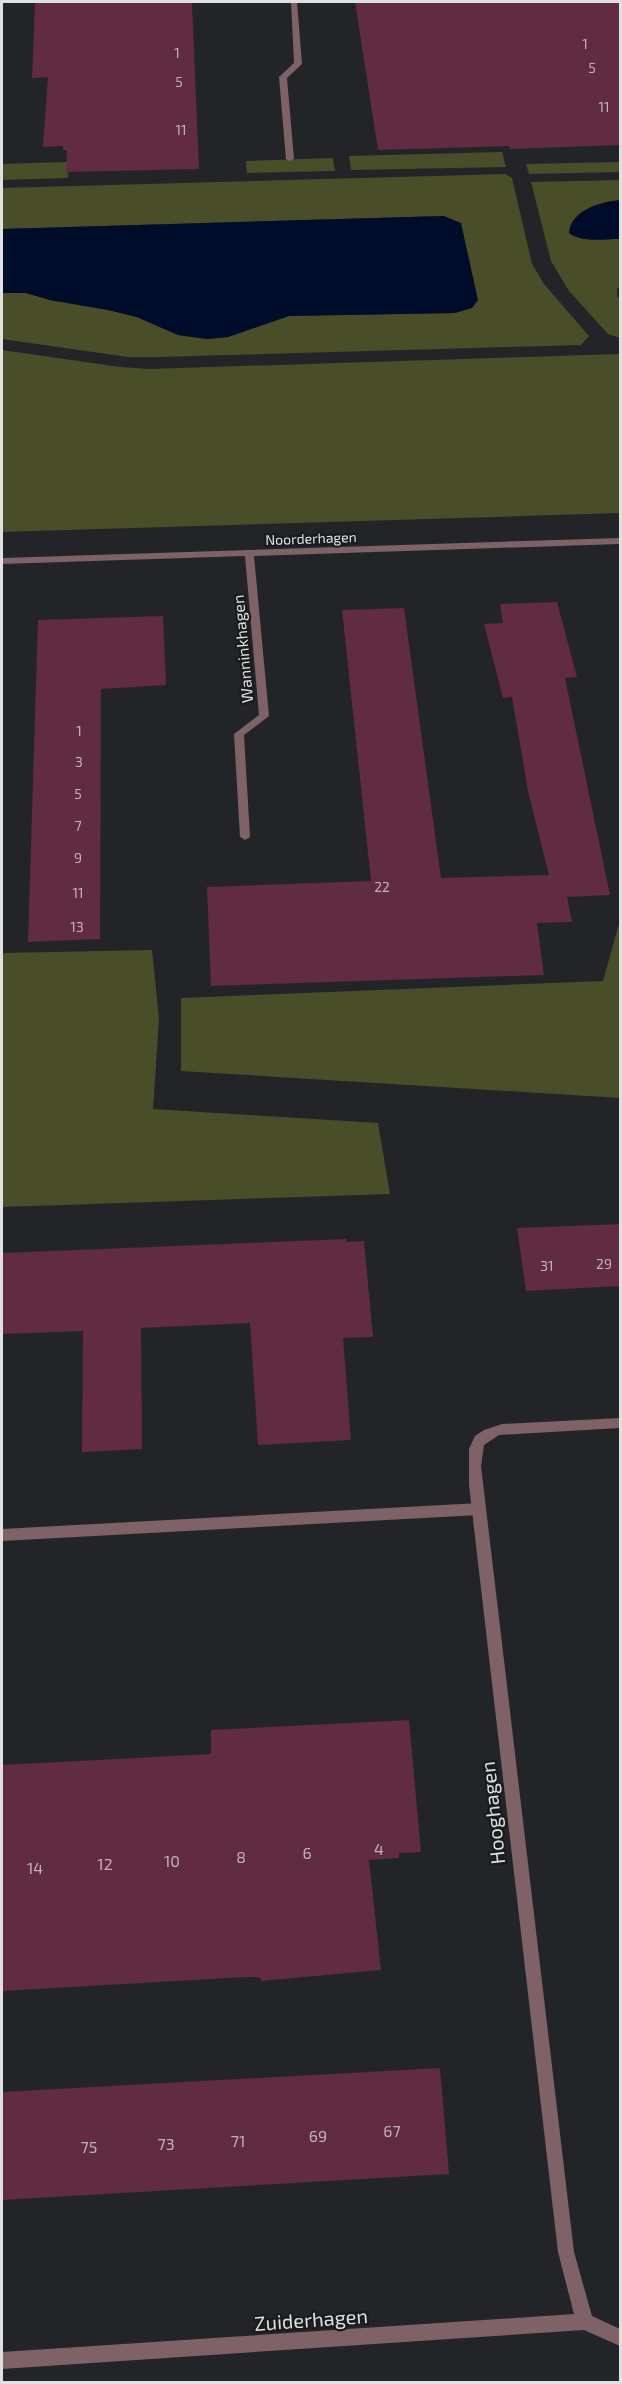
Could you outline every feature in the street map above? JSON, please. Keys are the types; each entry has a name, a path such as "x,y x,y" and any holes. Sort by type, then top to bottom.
{"street":[{"path":"291,159 283,77 298,64 294,2"},
{"name":"Noorderhagen","path":"2,561 621,541"},
{"name":"Wanninkhagen","path":"245,837 239,734 264,716 249,553"},
{"name":"Hooghagen","path":"585,2322 566,2252 479,1509 475,1453 478,1442 485,1436 502,1429 621,1423"},
{"path":"2,1535 479,1509"},
{"name":"Zuiderhagen","path":"2,2361 585,2322 621,2338"}],"green space":[{"path":"502,152 506,167 351,170 349,156"},
{"path":"331,158 335,171 247,173 246,161"},
{"path":"68,162 68,178 2,180 2,164"},
{"path":"620,162 620,172 529,174 526,164"},
{"path":"505,174 512,178 532,264 544,284 589,336 581,345 128,357 2,339 2,293 26,293 50,300 108,310 137,317 178,335 207,339 228,337 289,316 455,313 444,216 2,229 2,188"},
{"path":"620,180 620,200 593,206 591,239 620,239 620,286 617,289 617,296 620,299 620,338 608,334 569,291 551,261 531,182"},
{"path":"2,350 149,369 620,354 620,513 2,532"},
{"path":"618,927 620,927 620,1098 181,1071 181,998 603,981"},
{"path":"152,950 159,1019 153,1109 378,1123 390,1194 2,1207 2,953"}],"water":[{"path":"620,200 620,239 587,239 569,233 575,218 581,213 596,205"},
{"path":"444,216 461,223 478,300 472,308 455,313 289,316 228,337 207,339 178,335 137,317 108,310 50,300 26,293 2,293 2,229"}],"building":[{"path":"35,2 192,2 199,169 66,172 67,150 63,150 63,146 43,147 48,77 32,78"},
{"path":"355,2 621,2 621,145 378,150"},
{"path":"557,602 577,677 565,678 610,895 567,897 572,922 537,923 544,975 211,986 207,887 371,881 342,610 404,608 441,878 549,875 528,791 512,697 503,698 484,624 503,623 500,604"},
{"path":"163,616 166,685 101,689 100,939 28,942 38,620"},
{"path":"621,1224 621,1286 526,1291 517,1228"},
{"path":"346,1239 346,1242 364,1241 373,1337 343,1338 351,1440 258,1445 250,1323 141,1328 142,1449 82,1452 83,1331 2,1334 2,1253"},
{"path":"409,1720 421,1852 399,1853 399,1858 369,1860 381,1970 261,1981 260,1977 246,1977 2,1991 2,1765 211,1754 211,1730"},
{"path":"440,2068 449,2174 2,2200 2,2092"}]}
